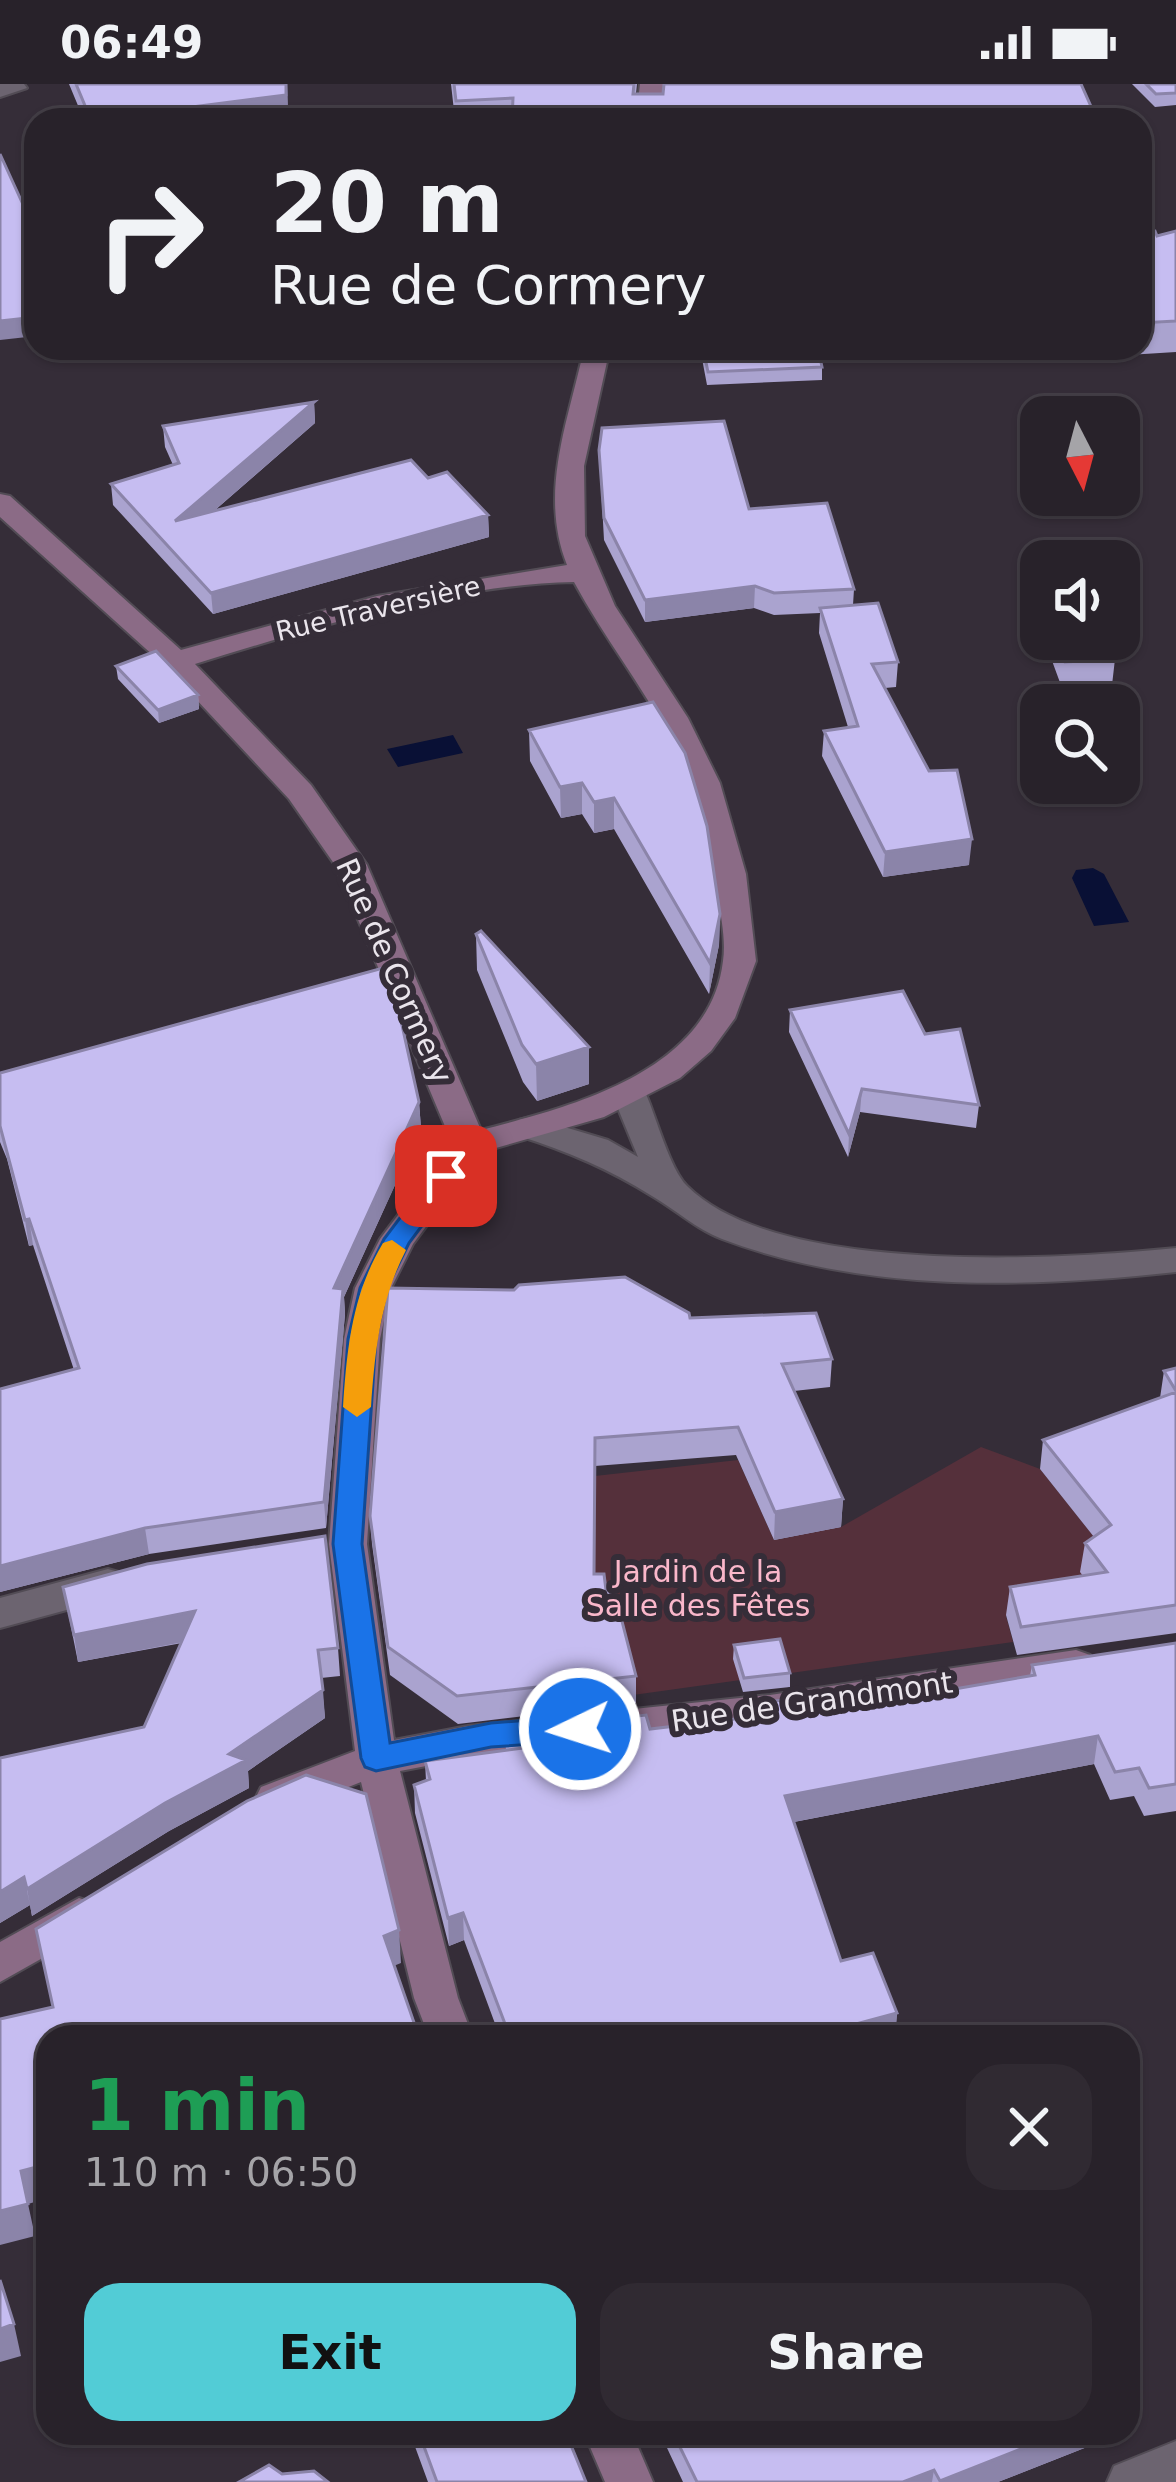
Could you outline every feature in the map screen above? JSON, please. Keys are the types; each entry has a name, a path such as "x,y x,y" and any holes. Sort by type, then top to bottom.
{"main road":[{"path":"446,2025 376,1758 333,1546 373,1288 398,1239 470,1144 629,1094 682,1058 721,1013 739,968 730,861 709,794 679,728 584,572 569,530 568,499 595,360"},
{"name":"Rue de Cormery","path":"0,502 176,661 300,792 351,865 470,1144"},
{"name":"Rue Traversière","path":"176,661 308,623 467,587 584,572"},
{"name":"Rue de Grandmont","path":"237,1819 310,1781 376,1758 491,1735 670,1722 1111,1661"},
{"path":"0,1964 118,1891"},
{"path":"613,2445 629,2482"}],"street":[{"path":"629,1094 638,1105 669,1190"},
{"path":"531,1128 596,1148 735,1230 834,1254 1005,1270 1122,1267 1176,1259"},
{"path":"0,1613 150,1573"},
{"path":"1131,2482 1176,2464"}],"green space":[{"name":"Jardin de la Salle des Fêtes","path":"981,1447 1040,1469 1107,1553 1103,1601 1006,1616 1013,1642 633,1695 598,1594 592,1551 595,1476 738,1460 774,1540 841,1527"}],"shaded area":[{"path":"453,735 463,753 398,767 387,749"},
{"path":"1093,868 1104,874 1129,922 1094,926 1072,878 1076,870"}],"building":[{"path":"76,84 286,84 286,95 185,108 86,108"},
{"path":"454,84 634,84 633,94 663,94 664,84 1081,84 1092,108 513,108 513,98 456,101"},
{"path":"1146,84 1176,84 1176,93 1156,94"},
{"path":"0,154 24,207 24,318 0,321"},
{"path":"1152,231 1157,236 1176,231 1176,321 1152,322"},
{"path":"706,360 821,360 822,367 708,372"},
{"path":"314,402 175,521 411,460 428,478 447,472 488,515 211,593 111,484 179,463 163,426"},
{"path":"724,421 749,509 827,503 854,589 774,593 755,586 645,600 604,518 602,428"},
{"path":"878,603 898,662 872,664 929,771 957,770 972,839 885,852 824,731 858,726 820,608"},
{"path":"156,651 198,695 158,710 116,666"},
{"path":"653,702 685,753 707,826 720,914 710,963 614,798 594,802 582,783 560,787 529,730"},
{"path":"481,931 589,1047 536,1064 522,1045 476,934"},
{"path":"383,968 396,998 419,1102 334,1288 343,1289 324,1502 145,1528 0,1566 0,1389 79,1368 29,1219 25,1220 0,1126 0,1073"},
{"path":"903,991 925,1034 960,1029 979,1105 862,1089 849,1134 790,1010"},
{"path":"625,1277 689,1313 690,1318 816,1313 832,1359 782,1364 843,1499 775,1512 738,1427 595,1438 594,1574 604,1574 606,1590 614,1590 636,1676 457,1696 388,1647 370,1516 388,1288 514,1290 519,1285"},
{"path":"1176,1368 1176,1391 1164,1371"},
{"path":"1176,1392 1176,1605 1021,1627 1010,1587 1107,1572 1085,1543 1111,1525 1043,1440"},
{"path":"325,1536 338,1648 318,1650 323,1690 229,1754 246,1760 165,1803 27,1889 24,1877 0,1892 0,1758 144,1727 195,1611 74,1635 63,1587 147,1564"},
{"path":"780,1639 790,1673 744,1678 734,1645"},
{"path":"1176,1643 1176,1784 1149,1788 1139,1768 1115,1772 1098,1736 785,1796 841,1961 873,1953 897,2013 852,2025 505,2025 463,1913 448,1918 414,1785 430,1779 425,1761 530,1747 505,1730 646,1715 650,1729 760,1716 756,1703 803,1698 810,1708 943,1691 1035,1675 1032,1665"},
{"path":"306,1775 366,1794 399,1930 384,1936 415,2025 36,2025 36,2167 21,2171 28,2204 0,2211 0,2019 53,2007 36,1929 247,1801"},
{"path":"0,2280 14,2324 0,2329"},
{"path":"423,2445 571,2445 586,2482 437,2482"},
{"path":"679,2445 1031,2445 940,2481 934,2470 903,2482 697,2482"},
{"path":"269,2465 282,2474 314,2471 328,2482 239,2482"}],"slow traffic":[{"path":"357,1407 362,1339 373,1288 392,1250"}],"route":[{"path":"446,1176 398,1239 373,1288 362,1339 348,1544 376,1758 491,1735 580,1729"}]}
